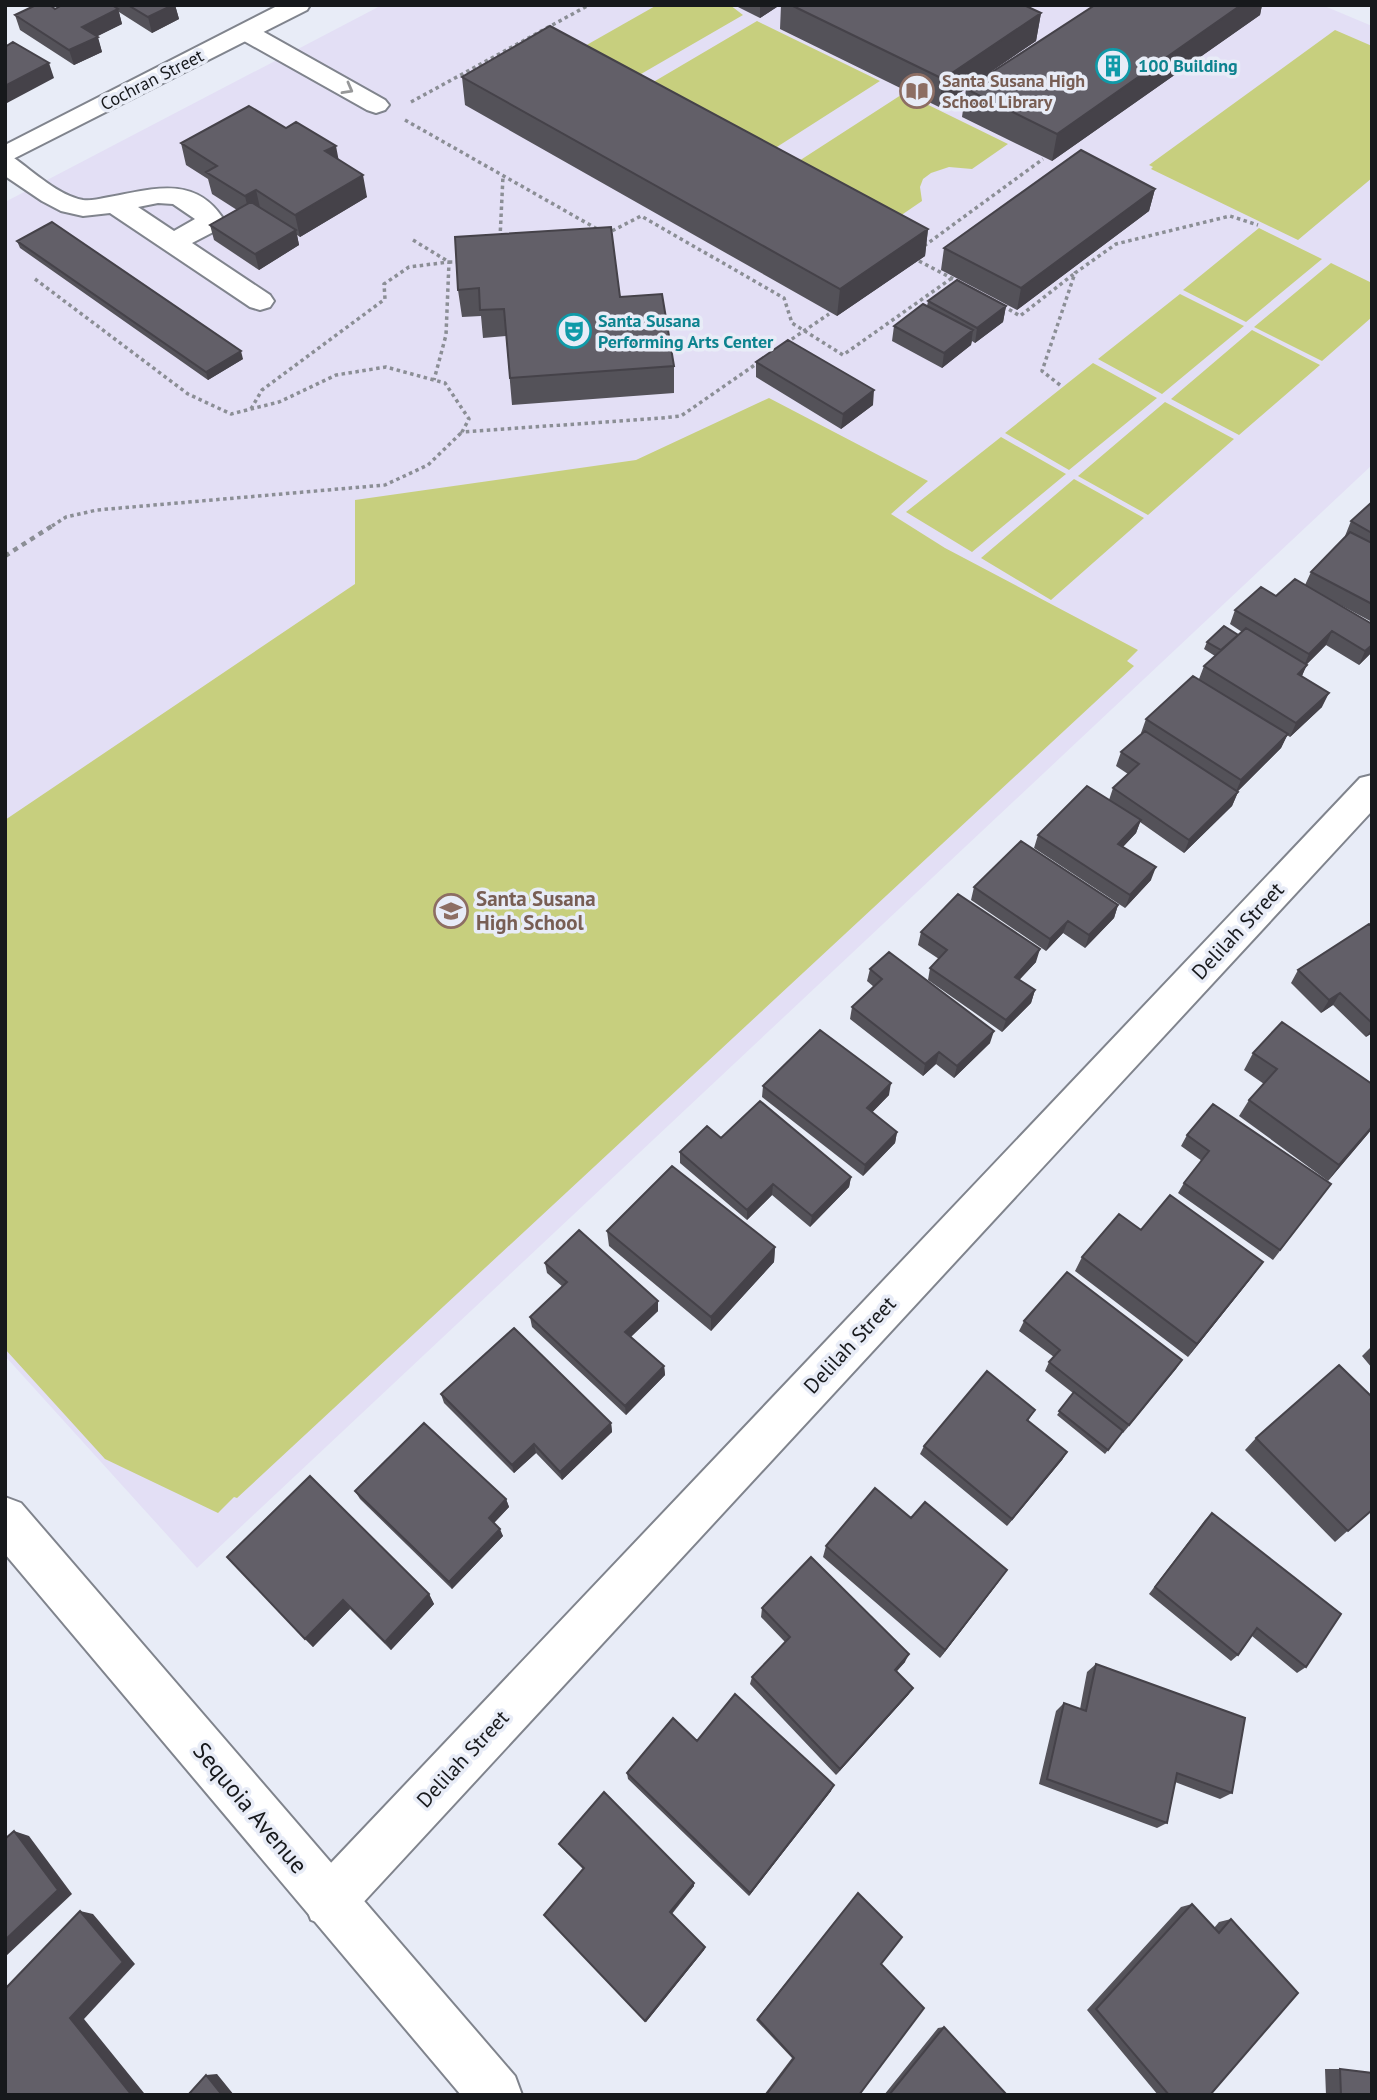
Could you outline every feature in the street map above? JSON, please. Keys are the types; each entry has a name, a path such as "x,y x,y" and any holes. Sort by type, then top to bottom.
{"street":[{"name":"Cochran Street","path":"5,155 299,5"},
{"path":"246,32 376,105"},
{"path":"5,164 59,198 82,208 116,205 163,193 175,194 209,217 209,223 173,243"},
{"path":"116,205 260,301"},
{"name":"Delilah Street","path":"329,1902 1366,803"},
{"name":"Sequoia Avenue","path":"5,1519 496,2095"}],"path":[{"path":"404,106 589,5"},
{"path":"518,44 527,49"},
{"path":"403,119 608,235"},
{"path":"920,248 1044,159"},
{"path":"499,250 503,176"},
{"path":"596,238 608,235 641,216 784,298 792,323 843,355 952,278"},
{"path":"997,303 1020,316 1116,244 1230,216 1258,225"},
{"path":"412,240 449,262"},
{"path":"919,261 963,284"},
{"path":"434,380 446,335 449,262"},
{"path":"251,409 262,390 385,299 384,284 409,267 474,262"},
{"path":"1060,385 1042,371 1075,273"},
{"path":"5,556 66,517 97,510 385,485 425,470 445,454 469,419 445,383 386,367 336,375 279,402 231,414 188,394 35,279"},
{"path":"782,346 828,314"},
{"path":"462,432 681,416 759,361"}],"shaded area":[{"name":"Santa Susana High School","path":"382,5 1322,5 1372,26 1372,465 197,1568 5,1356 5,202"}],"green space":[{"path":"657,5 730,5 743,15 622,85 569,55"},
{"path":"757,21 880,81 769,152 633,94"},
{"path":"1335,30 1372,46 1372,178 1298,240 1151,169 1153,167 1149,165"},
{"path":"901,95 908,95 1008,144 972,169 949,167 931,173 923,179 920,187 922,201 881,229 785,170"},
{"path":"1259,228 1322,259 1246,322 1183,290"},
{"path":"1331,263 1372,283 1372,317 1322,361 1254,327"},
{"path":"1180,294 1244,326 1162,394 1098,359"},
{"path":"1252,330 1320,365 1239,435 1171,399"},
{"path":"1093,363 1157,398 1069,470 1005,433"},
{"path":"769,398 928,481 891,514 945,548 1138,650 1127,661 1134,666 218,1513 105,1459 5,1349 5,820 355,584 355,500 636,460"},
{"path":"1165,402 1234,439 1148,515 1078,476"},
{"path":"1001,437 1066,474 972,552 906,512"},
{"path":"1074,479 1144,518 1051,600 981,558"}],"building":[{"path":"36,5 50,5 55,9 62,5 112,5 118,9 82,27 98,37 69,50 15,15"},
{"path":"128,5 173,5 148,17"},
{"path":"791,5 1024,5 1041,13 943,79"},
{"name":"100 Building","path":"1095,5 1241,5 1057,134 966,89"},
{"path":"550,26 928,229 840,289 462,77"},
{"path":"13,42 49,63 5,86 5,47"},
{"path":"249,106 286,128 296,122 336,146 325,151 363,175 295,215 256,190 245,196 206,172 217,166 181,143"},
{"path":"1081,150 1155,189 1021,288 944,248"},
{"path":"251,202 296,230 255,254 210,225"},
{"path":"52,222 241,351 206,372 17,241"},
{"name":"Santa Susana Performing Arts Center","path":"611,227 620,297 662,294 674,366 510,378 504,309 480,310 479,288 458,290 455,237"},
{"path":"957,280 1006,306 977,328 928,301"},
{"path":"923,304 973,330 944,353 894,326"},
{"path":"788,340 874,390 843,414 756,362"},
{"path":"1372,502 1372,533 1351,521"},
{"path":"1350,532 1372,543 1372,604 1311,572"},
{"path":"1295,579 1372,624 1372,645 1365,651 1332,631 1309,654 1235,610 1261,587 1276,596"},
{"path":"1224,626 1238,635 1221,650 1207,642"},
{"path":"1246,628 1307,665 1298,674 1329,693 1296,723 1204,666"},
{"path":"1193,676 1288,734 1241,780 1146,719"},
{"path":"1145,731 1238,792 1189,840 1113,788 1139,764 1121,752"},
{"path":"1087,786 1141,820 1118,844 1156,867 1130,895 1038,835"},
{"path":"1021,841 1118,905 1089,935 1068,921 1050,939 974,887"},
{"path":"958,894 1040,949 1015,977 1035,990 1006,1020 930,968 947,950 921,932"},
{"path":"1369,924 1372,927 1372,1023 1340,993 1329,1000 1298,970"},
{"path":"889,952 994,1031 957,1066 939,1052 925,1064 852,1007 882,979 870,969"},
{"path":"1282,1022 1372,1084 1372,1127 1339,1165 1249,1100 1277,1069 1253,1053"},
{"path":"820,1030 891,1083 867,1108 897,1132 865,1165 763,1086"},
{"path":"760,1101 851,1177 812,1216 773,1184 747,1210 680,1152 707,1126 721,1138"},
{"path":"1213,1104 1331,1184 1280,1250 1184,1183 1209,1151 1187,1135"},
{"path":"672,1166 775,1247 711,1317 607,1231"},
{"path":"1170,1195 1263,1262 1197,1344 1082,1257 1119,1214 1141,1230"},
{"path":"579,1230 658,1301 625,1332 664,1366 625,1406 530,1317 567,1282 545,1263"},
{"path":"1067,1272 1182,1360 1129,1425 1049,1362 1060,1350 1024,1321"},
{"path":"514,1328 611,1423 560,1472 534,1444 512,1465 441,1394"},
{"path":"1339,1365 1372,1397 1372,1510 1348,1531 1256,1438"},
{"path":"987,1371 1035,1410 1027,1420 1067,1452 1012,1519 924,1446"},
{"path":"1074,1392 1123,1431 1108,1450 1059,1411"},
{"path":"424,1423 506,1499 489,1518 500,1529 449,1582 355,1491"},
{"path":"310,1476 429,1594 385,1642 343,1600 305,1639 227,1557"},
{"path":"875,1488 911,1518 925,1502 1007,1570 945,1650 826,1546"},
{"path":"1212,1513 1341,1614 1306,1667 1257,1628 1238,1655 1155,1587"},
{"path":"811,1557 909,1654 895,1670 913,1688 840,1769 752,1677 790,1637 762,1608"},
{"path":"1096,1664 1245,1718 1232,1793 1177,1773 1167,1823 1047,1779 1064,1703 1086,1711"},
{"path":"735,1694 834,1785 750,1893 627,1773 673,1718 697,1741"},
{"path":"604,1792 694,1883 670,1912 705,1947 645,2021 544,1915 584,1868 559,1844"},
{"path":"14,1831 58,1890 5,1940 5,1839"},
{"path":"858,1893 902,1937 881,1964 924,2008 859,2095 766,2095 794,2058 758,2019"},
{"path":"1192,1904 1219,1933 1231,1919 1298,1993 1210,2095 1169,2095 1096,2009"},
{"path":"80,1911 123,1962 70,2018 131,2094 5,2095 5,1989"},
{"path":"944,2027 1007,2095 889,2095"},
{"path":"1340,2069 1372,2073 1372,2095 1341,2095"},
{"path":"206,2075 222,2095 188,2095"}],"place":[{"name":"100 Building","path":"1113,66"},
{"name":"Santa Susana High School Library","path":"917,91"},
{"name":"Santa Susana Performing Arts Center","path":"574,331"},
{"name":"Santa Susana High School","path":"451,911"}]}
